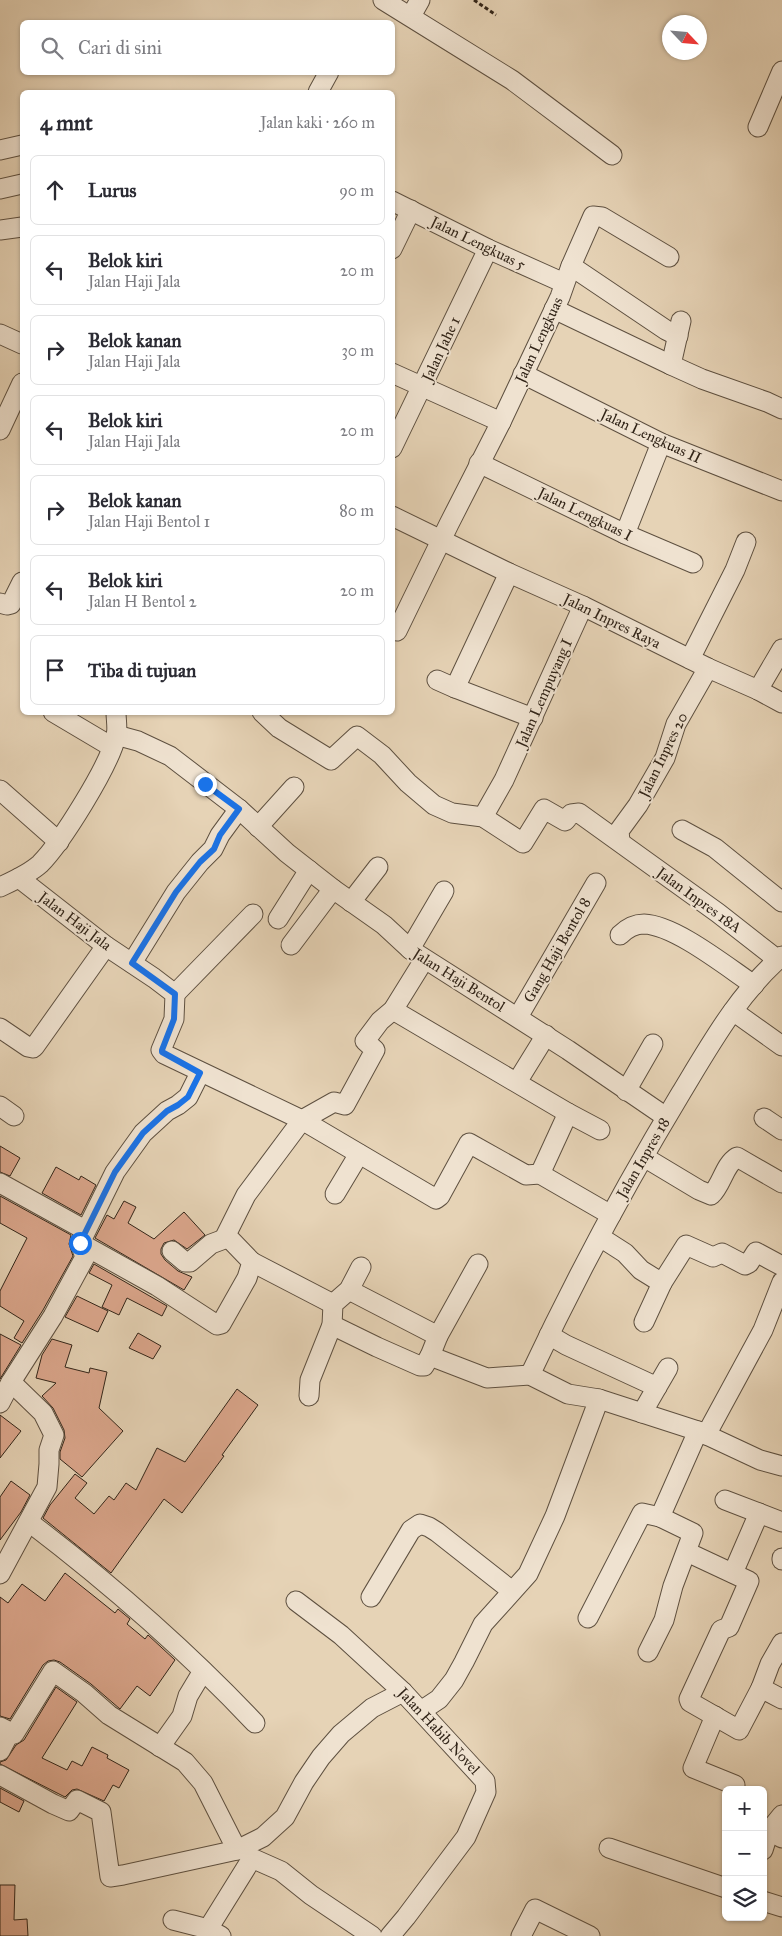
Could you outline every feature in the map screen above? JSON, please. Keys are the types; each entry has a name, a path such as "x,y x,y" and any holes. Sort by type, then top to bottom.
{"street":[{"path":"383,0 416,8 612,155"},
{"path":"758,127 782,71"},
{"path":"319,90 326,75"},
{"path":"0,150 20,145"},
{"path":"0,189 20,184"},
{"name":"Jalan Lengkuas 5","path":"395,202 488,249 564,284"},
{"path":"395,243 411,210"},
{"name":"Jalan Lengkuas","path":"397,632 479,463 501,422 554,309 593,216 597,216 669,257"},
{"path":"0,230 20,227"},
{"name":"Jalan Jahe 1","path":"395,442 488,249"},
{"path":"571,266 666,330 679,329 671,365"},
{"path":"554,309 702,379 775,406"},
{"path":"0,334 20,343"},
{"path":"395,374 501,422"},
{"name":"Jalan Lengkuas II","path":"523,374 661,443 782,491"},
{"path":"0,430 20,387"},
{"path":"625,534 661,443"},
{"name":"Jalan Lengkuas I","path":"479,463 625,534 693,563"},
{"name":"Jalan Inpres Raya","path":"395,517 782,703"},
{"path":"690,659 735,570 746,542"},
{"path":"455,688 508,573"},
{"path":"0,603 11,604 20,586"},
{"name":"Jalan Lempuyang I","path":"483,817 504,780 583,606"},
{"path":"758,690 782,649"},
{"name":"Jalan Inpres 20","path":"620,841 619,831 638,805 665,758 676,724 708,668"},
{"path":"438,680 533,718"},
{"name":"Jalan Haji Bentol","path":"59,715 114,741 138,741 170,756 239,809 333,889 384,925 417,955 546,1035 666,1117"},
{"path":"0,887 39,865 59,842 93,785 114,741 116,715"},
{"path":"265,715 279,728 330,760 357,736 382,755 408,783 434,804 452,813 483,817"},
{"path":"258,827 294,787"},
{"path":"0,790 59,842"},
{"path":"132,963 176,892 200,862 214,849 220,835 239,809"},
{"name":"Jalan Inpres 18A","path":"483,817 523,843 544,809 566,821 571,814 579,813 780,958"},
{"path":"682,830 714,848 782,902"},
{"path":"351,902 378,867"},
{"path":"278,919 309,870"},
{"name":"Jalan Haji Jala","path":"19,878 106,946 175,994"},
{"name":"Gang Haji Bentol 8","path":"518,1018 596,883"},
{"path":"291,945 333,889"},
{"path":"333,1304 252,1262 227,1238 226,1231 246,1195 302,1120 334,1102 345,1105 375,1050 365,1041 380,1021 393,1010 444,891"},
{"path":"253,914 175,994 174,1019 162,1052 200,1073 302,1120 437,1198 440,1196 468,1143 526,1175 540,1174 611,1215"},
{"path":"620,935 624,930 644,924 677,934 748,981"},
{"path":"0,1028 28,1047 33,1048 36,1046 106,946"},
{"name":"Jalan Inpres 18","path":"530,1375 611,1215 666,1117 711,1044 734,1011 748,981 780,958"},
{"path":"393,1010 600,1130"},
{"path":"734,1011 782,1046"},
{"path":"517,1082 546,1035"},
{"path":"626,1091 653,1044"},
{"path":"0,1403 11,1382 53,1316 85,1257 83,1236 115,1172 143,1133 167,1111 188,1097 200,1073"},
{"path":"540,1174 568,1113"},
{"path":"764,1118 782,1130"},
{"path":"335,1194 359,1154"},
{"path":"644,1157 711,1196 716,1191 732,1161 737,1157 782,1183"},
{"path":"0,1183 217,1325 221,1324 236,1299 247,1278 252,1262"},
{"path":"600,1237 625,1253 641,1270 662,1283"},
{"path":"172,1251 185,1262 190,1262 211,1244 227,1238"},
{"path":"644,1322 662,1283 686,1245 713,1257 722,1253 745,1265 749,1263 756,1252 782,1266"},
{"path":"332,1325 377,1348 424,1366 438,1336 478,1264"},
{"path":"309,1396 310,1380 332,1325 333,1304 349,1290 361,1267"},
{"path":"660,1517 702,1433 763,1330 782,1282"},
{"path":"349,1290 438,1336"},
{"path":"549,1335 566,1345 657,1387"},
{"path":"430,1356 487,1378 530,1375 568,1394 599,1400 702,1433 760,1460 782,1466"},
{"path":"642,1413 668,1368"},
{"path":"0,1574 47,1488 50,1464 48,1450 54,1435 43,1413 11,1382"},
{"path":"421,1712 439,1699 454,1680 482,1624 528,1574 555,1516 599,1400"},
{"path":"725,1500 781,1519"},
{"path":"733,1573 759,1513"},
{"path":"588,1618 641,1514 660,1517 694,1534 674,1586 664,1620 648,1652"},
{"path":"29,1522 82,1563 224,1690 255,1723"},
{"path":"371,1597 411,1530 420,1524 437,1532 512,1591"},
{"path":"687,1552 748,1580 729,1627 721,1630 689,1699 691,1703 739,1730 782,1643"},
{"name":"Jalan Habib Novel","path":"296,1601 342,1635 403,1692 485,1781 486,1792 466,1836 390,1936"},
{"path":"160,1747 182,1716 188,1696 203,1671"},
{"path":"0,1751 5,1730 14,1734 53,1672 84,1693 109,1715 186,1762 203,1783 237,1850"},
{"path":"761,1688 782,1699"},
{"path":"0,1775 69,1811 77,1800 101,1812 110,1876 237,1850 263,1837 285,1818 304,1782 321,1757 341,1734 372,1708 403,1692"},
{"path":"715,1716 693,1768 735,1786"},
{"path":"771,1833 782,1815"},
{"path":"609,1848 722,1887"},
{"path":"173,1920 214,1933 249,1863 254,1859 280,1871 311,1895 372,1936"},
{"path":"767,1902 782,1907"},
{"path":"520,1936 535,1909 590,1936"}],"path":[{"path":"474,0 496,15"}],"building":[{"path":"0,1146 20,1158 10,1176 0,1172"},
{"path":"56,1167 79,1180 81,1176 96,1185 81,1215 42,1193"},
{"path":"0,1196 71,1235 69,1244 73,1256 22,1343 14,1338 24,1321 0,1306 0,1291 27,1238 0,1223"},
{"path":"124,1201 136,1207 128,1223 154,1239 184,1212 205,1235 187,1249 174,1240 164,1243 161,1249 161,1254 165,1260 178,1271 192,1277 184,1290 95,1238 107,1215 114,1219"},
{"path":"94,1264 167,1306 162,1316 127,1298 119,1315 102,1307 112,1285 89,1273"},
{"path":"77,1296 108,1311 98,1332 65,1317"},
{"path":"138,1333 161,1346 153,1359 129,1348"},
{"path":"0,1334 21,1345 0,1379"},
{"path":"52,1339 72,1345 65,1367 89,1373 90,1368 107,1372 99,1408 123,1431 82,1477 60,1459 60,1452 65,1438 64,1430 53,1408 42,1396 56,1383 36,1378 42,1355"},
{"path":"237,1389 258,1405 222,1455 224,1456 182,1513 164,1499 111,1573 43,1518 50,1505 75,1474 87,1483 75,1498 94,1514 109,1496 114,1500 126,1483 136,1490 157,1448 185,1462"},
{"path":"0,1415 21,1431 0,1458"},
{"path":"11,1481 30,1495 21,1512 0,1540 0,1497"},
{"path":"65,1573 115,1613 118,1609 130,1619 127,1624 145,1639 148,1635 175,1660 150,1696 137,1686 120,1709 91,1684 60,1662 48,1661 43,1665 10,1719 0,1716 0,1597 8,1603 22,1584 45,1601"},
{"path":"56,1687 77,1702 42,1758 67,1770 72,1761 82,1766 92,1747 108,1755 107,1758 129,1770 119,1788 113,1785 104,1801 77,1789 72,1790 65,1797 0,1764 0,1762 6,1760 16,1745 24,1740"},
{"path":"0,1788 24,1801 19,1812 0,1802"},
{"path":"0,1885 15,1885 14,1920 27,1919 28,1936 0,1936"}],"route":[{"path":"80,1243 115,1172 143,1133 157,1119 188,1097 200,1073 162,1052 174,1019 175,994 132,963 176,892 200,862 214,849 220,835 239,809 205,784"}]}
